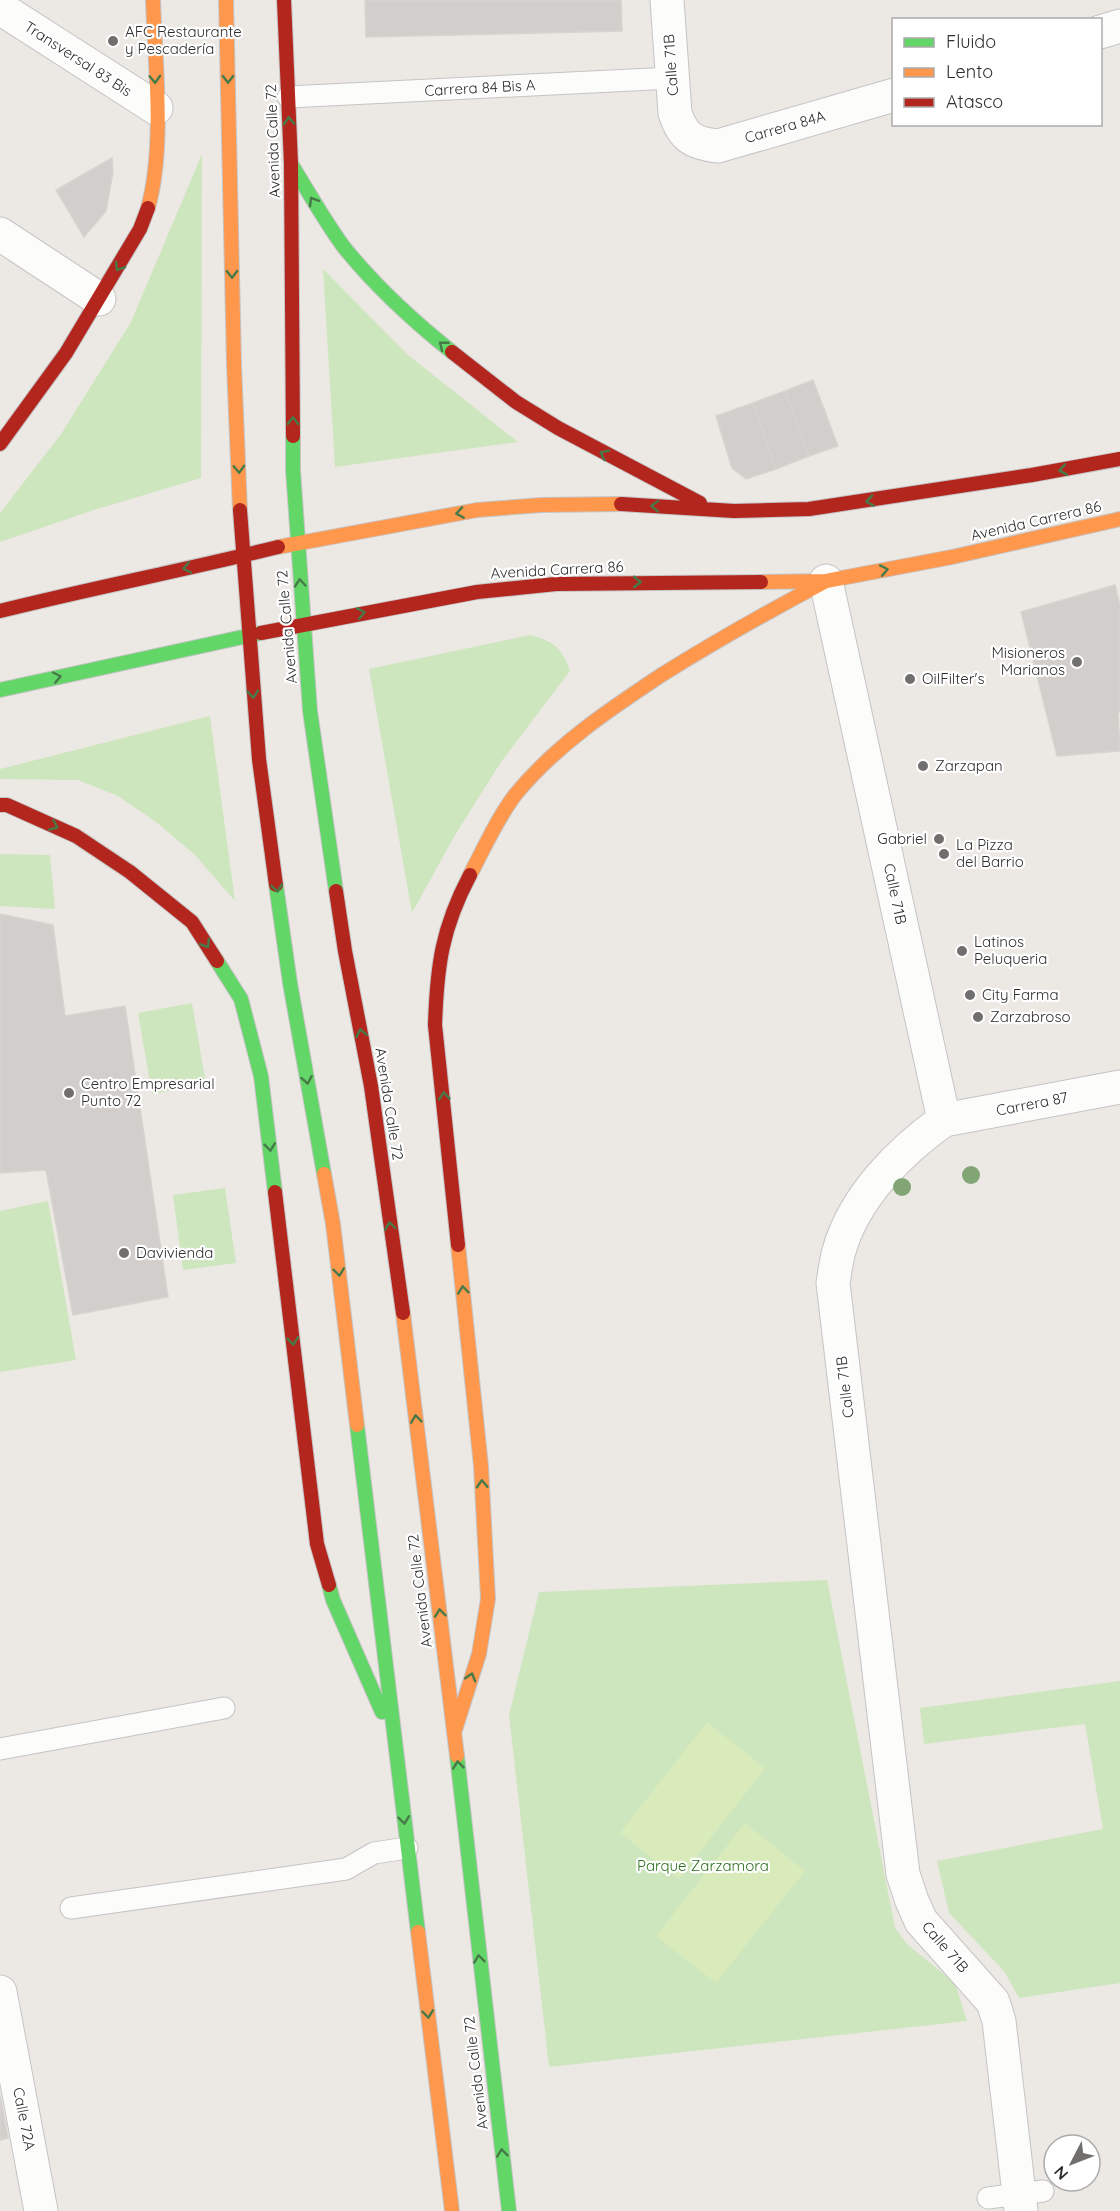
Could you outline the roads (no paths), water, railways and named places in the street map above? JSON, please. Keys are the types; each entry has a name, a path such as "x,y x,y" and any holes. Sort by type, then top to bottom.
{"main road":[{"path":"0,444 66,353 141,229 154,182 157,142 153,0"},
{"path":"226,0 234,365 248,636 259,759 290,983 333,1224 452,2211"},
{"name":"Avenida Calle 72","path":"284,0 291,164 293,470 310,711 345,951 370,1086 404,1318 508,2211"},
{"path":"291,164 342,244 379,288 428,333 516,402 558,428 712,509"},
{"path":"0,611 91,588 205,565 297,542 477,510 541,505 626,504 764,512 809,509 1032,476 1120,459"},
{"name":"Avenida Carrera 86","path":"0,690 303,624 477,592 556,584 826,581 963,554 1120,519"},
{"path":"454,1733 479,1654 488,1599 481,1466 435,1025 436,984 442,941 464,885 514,798 576,734 617,704 705,647 826,581"},
{"path":"0,805 76,836 130,872 192,922 241,999 261,1076 317,1544 333,1600 395,1741"}],"street":[{"name":"Calle 71B","path":"667,0 675,112 681,129"},
{"name":"Transversal 83 Bis","path":"0,8 156,108"},
{"path":"1102,32 1120,26"},
{"name":"Carrera 84A","path":"681,129 698,144 718,146 892,96"},
{"path":"0,234 99,299"},
{"name":"Calle 71B","path":"826,581 944,1120 921,1136 897,1159 855,1214 839,1250 833,1283 903,1874 921,1921 993,2002 999,2021 1018,2198"},
{"name":"Carrera 87","path":"944,1120 1120,1087"},
{"name":"Calle 72A","path":"0,1992 41,2211"}],"lane":[{"name":"Carrera 84 Bis A","path":"288,97 672,78"},
{"path":"0,1749 224,1708"},
{"path":"71,1908 346,1869 374,1853 408,1848"}],"place":[{"name":"AFC Restaurante y Pescadería","path":"113,41"},
{"name":"Misioneros Marianos","path":"1077,662"},
{"name":"OilFilter's","path":"910,679"},
{"name":"Zarzapan","path":"923,766"},
{"name":"Gabriel","path":"939,839"},
{"name":"La Pizza del Barrio","path":"944,854"},
{"name":"Latinos Peluqueria","path":"962,951"},
{"name":"City Farma","path":"970,995"},
{"name":"Zarzabroso","path":"978,1017"},
{"name":"Centro Empresarial Punto 72","path":"69,1093"},
{"name":"Davivienda","path":"124,1253"}],"park label":[{"name":"Parque Zarzamora","path":"703,1866"}]}
